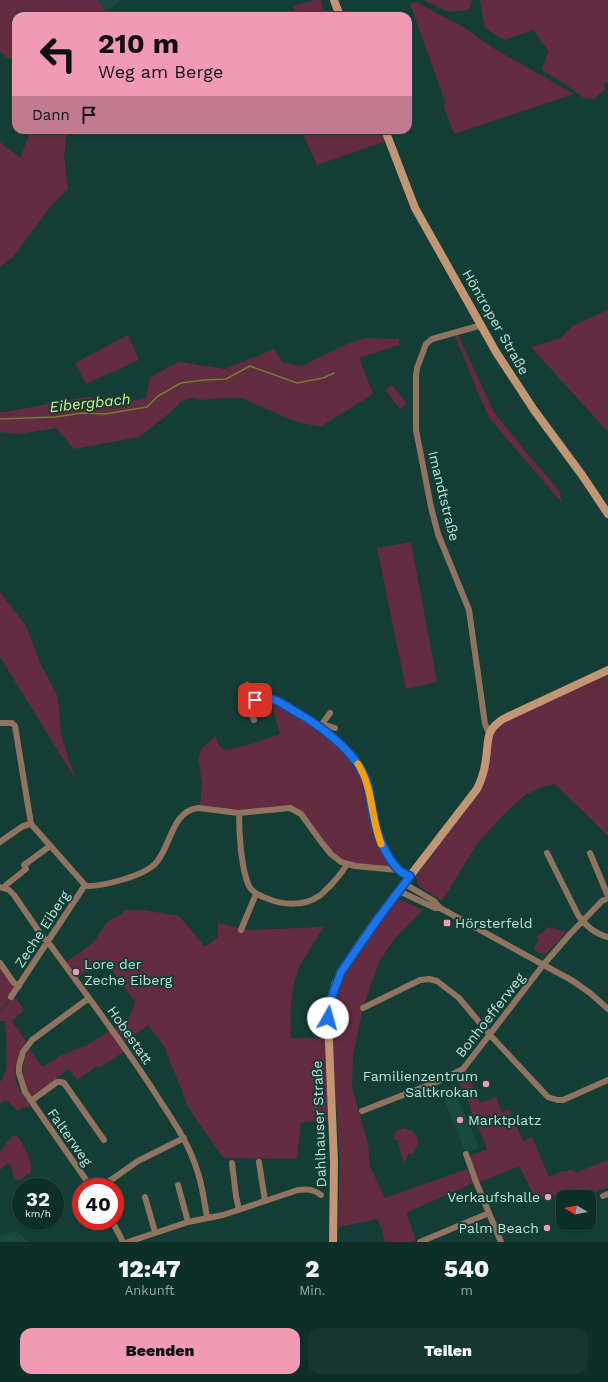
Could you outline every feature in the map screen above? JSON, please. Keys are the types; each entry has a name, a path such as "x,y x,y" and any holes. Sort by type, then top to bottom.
{"street":[{"path":"334,0 338,12"},
{"name":"Höntroper Straße","path":"387,134 415,208 482,325 504,367 608,514"},
{"name":"Imandtstraße","path":"482,325 432,339 426,344 417,368 415,415 416,430 431,507 438,534 469,610 485,724 489,733"},
{"path":"489,733 504,719 608,670"},
{"path":"247,685 258,699"},
{"path":"254,720 246,702 263,697 274,699 319,725 331,737 354,761 364,775 368,787 377,833 385,851 398,870"},
{"path":"319,725 330,713"},
{"path":"0,723 12,722 15,726 31,824 85,885 91,886 120,880 147,870 160,856 174,827 184,813 191,809 198,808 239,813 284,808 296,811 301,814 331,854 341,862 398,870 410,876"},
{"path":"319,725 335,728"},
{"name":"Dahlhauser Straße","path":"333,1242 334,1163 328,1035 330,1002 336,982 341,972 377,920 477,788 485,765 487,739 489,733"},
{"path":"239,813 241,853 249,885 256,894 274,902 284,904 307,902 319,896 336,880 347,864"},
{"path":"0,842 23,826 31,824"},
{"path":"2,887 26,869 24,865 50,846"},
{"path":"548,853 574,908 582,921 596,933 608,937"},
{"path":"590,853 608,897"},
{"path":"405,884 434,901 440,908 544,964 579,985 608,1009"},
{"name":"Zeche Eiberg","path":"11,997 85,885"},
{"name":"Hobestatt","path":"2,887 9,890 14,895 47,943 135,1061 184,1138 194,1159 200,1179 208,1218"},
{"path":"399,891 435,908 440,908"},
{"path":"241,930 256,894"},
{"name":"Bonhoefferweg","path":"362,1111 460,1071 467,1065 544,964 582,921 608,897"},
{"name":"Zeche Eiberg","path":"0,963 14,983 19,986"},
{"path":"363,1008 420,980 429,979 437,981 459,998 490,1035 548,1097 562,1100 608,1080"},
{"name":"Falterweg","path":"85,1178 25,1092 19,1073 21,1060 26,1048 35,1036 89,998"},
{"name":"Falterweg","path":"31,1101 57,1082 64,1083 104,1140"},
{"path":"114,1178 138,1162 184,1138"},
{"path":"466,1154 501,1242"},
{"path":"259,1162 265,1202"},
{"path":"232,1163 239,1210"},
{"path":"178,1185 188,1222"},
{"path":"128,1242 188,1222 223,1215 298,1190 313,1190 321,1195"},
{"path":"145,1197 155,1232"},
{"path":"420,1242 489,1213"},
{"path":"117,1230 123,1242"}],"shaded area":[{"path":"0,0 98,0 106,12 12,12 12,60 6,57 0,51"},
{"path":"98,0 121,0 106,12"},
{"path":"315,0 321,0 324,12 295,12 293,6"},
{"path":"423,0 472,0 469,10 448,12"},
{"path":"480,0 608,0 608,82 604,83 605,90 593,99 584,98 542,70 548,51 533,30 504,40 485,28"},
{"path":"416,2 465,28 493,48 574,94 454,134 443,105 446,104 410,4"},
{"path":"29,134 67,134 64,156 68,189 51,206 13,257 0,267 0,142 20,158"},
{"path":"303,134 383,134 386,141 317,165"},
{"path":"608,310 608,432 531,347 561,338 572,326"},
{"path":"128,335 139,360 86,384 75,363"},
{"path":"458,335 494,412 560,492 562,503 490,419 455,336"},
{"path":"366,338 399,339 399,345 359,358 373,394 320,427 294,421 241,398 203,400 193,398 181,401 171,412 139,437 74,449 56,428 19,434 0,432 0,412 87,397 93,397 99,408 146,398 150,377 179,362 225,369 274,349 283,363 302,366 347,344"},
{"path":"392,385 407,404 400,409 385,390"},
{"path":"411,542 437,682 406,689 377,548"},
{"path":"0,592 26,626 40,663 58,697 61,736 76,780 0,657"},
{"path":"608,675 608,836 555,784 545,786 525,795 506,812 477,844 442,901 420,887 417,883 416,876 475,798 493,734 502,723"},
{"path":"274,700 301,715 350,755 364,775 374,822 397,870 342,861 296,810 238,813 199,808 202,783 198,759 202,748 215,736 220,747 226,750 255,743 280,734 272,706"},
{"path":"397,898 423,910 395,938 379,962 363,1008 353,1055 352,1088 368,1144 370,1166 385,1198 467,1169 473,1183 406,1213 416,1240 412,1242 385,1242 378,1219 338,1227 340,1161 333,1061 332,1008 339,983 359,950"},
{"path":"124,910 143,910 179,916 205,947 218,937 218,923 249,930 324,927 304,958 295,979 291,1001 291,1038 326,1038 329,1121 301,1122 297,1159 225,1158 221,1155 188,1107 164,1046 148,1025 124,1043 114,1028 129,1018 135,1002 104,959 77,978 66,962 93,943 107,922 122,914"},
{"path":"549,927 566,932 546,954 542,954 533,949 539,939 536,937"},
{"path":"0,967 16,989 0,1012"},
{"path":"12,997 17,1000 24,1010 12,1021 26,1041 17,1061 15,1073 16,1079 20,1090 32,1108 24,1107 18,1111 6,1100 0,1103 0,1082 5,1070 7,1053 5,1021 0,1021 0,1013"},
{"path":"110,1031 125,1051 99,1068 97,1066 77,1080 68,1069 50,1084 31,1096 25,1084 23,1072 24,1060 29,1048 42,1067 60,1056 87,1045"},
{"path":"466,1069 480,1103 496,1097 502,1112 509,1110 523,1141 532,1137 549,1177 564,1170 565,1172 572,1169 573,1171 577,1172 608,1160 608,1187 596,1192 596,1190 556,1190 556,1200 553,1193 536,1200 519,1166 478,1183 468,1157 487,1149 456,1073"},
{"name":"Marktplatz","path":"453,1087 479,1147 466,1154 442,1094"},
{"path":"403,1128 414,1132 419,1142 413,1154 408,1154 405,1163 400,1152 398,1141 394,1139 396,1131"},
{"path":"12,1136 17,1136 31,1163 31,1172 23,1178 14,1178 8,1163 0,1170 0,1152"},
{"path":"17,1231 28,1242 0,1242 0,1235"}],"waterway":[{"name":"Eibergbach","path":"0,419 55,417 82,413 105,414 147,407 158,396 181,383 226,379 250,366 297,383 323,378 334,373"}],"slow traffic":[{"path":"358,764 368,787 374,823 381,844"}],"place":[{"name":"Hörsterfeld","path":"447,923"},
{"name":"Lore der Zeche Eiberg","path":"76,972"},
{"name":"Familienzentrum Saltkrokan","path":"486,1084"},
{"name":"Marktplatz","path":"460,1120"},
{"name":"Verkaufshalle","path":"548,1197"},
{"name":"Palm Beach","path":"547,1228"}],"route":[{"path":"255,700 263,697 274,699 302,715 331,737 351,755 364,775 368,787 374,823 381,844 398,870 410,876 355,950 341,972 332,996 328,1018"}]}
